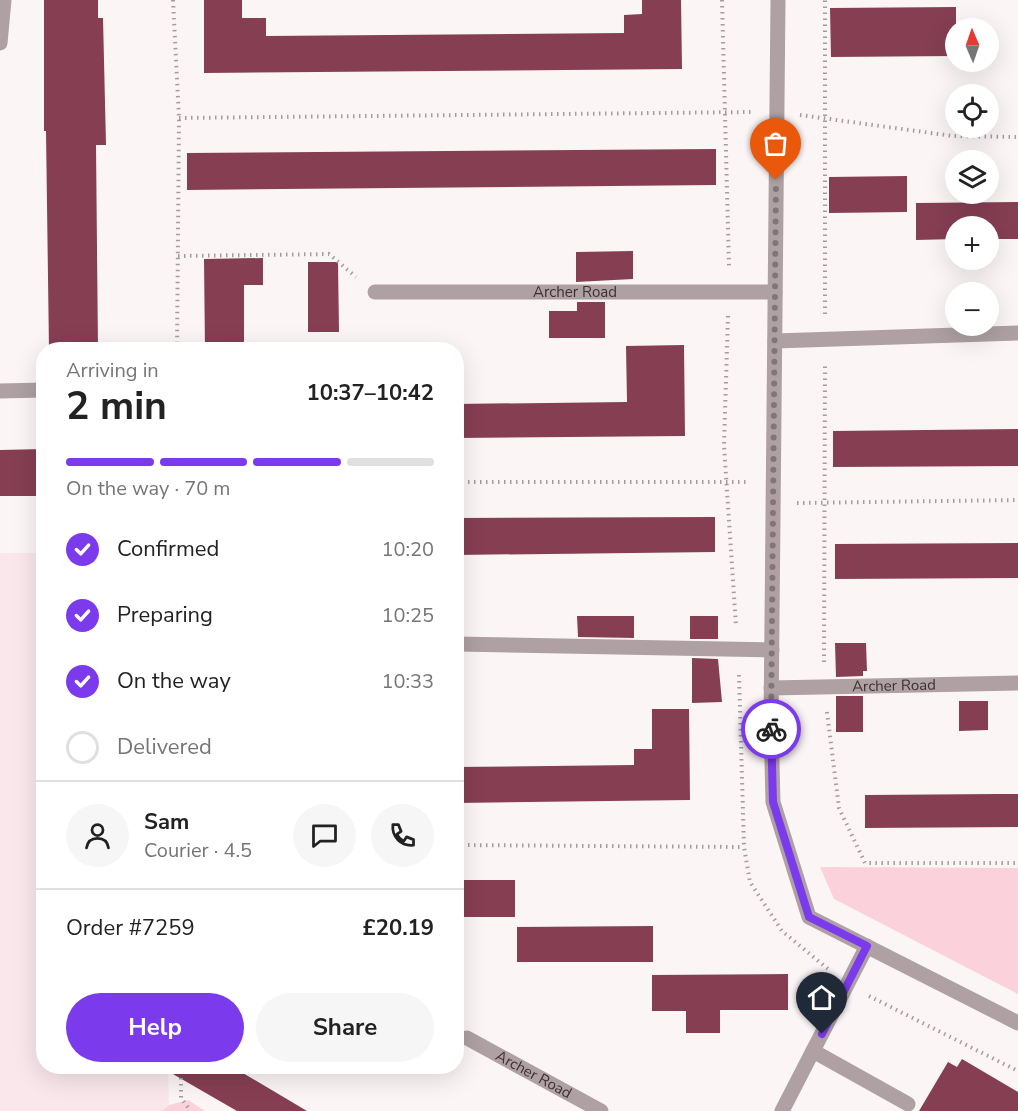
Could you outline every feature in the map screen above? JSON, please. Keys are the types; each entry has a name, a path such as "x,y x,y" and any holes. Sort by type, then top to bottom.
{"street":[{"path":"0,43 4,0"},
{"path":"778,0 771,688 773,802 809,917 1018,1023"},
{"name":"Archer Road","path":"375,292 775,292"},
{"path":"775,341 1018,333"},
{"path":"0,391 36,390"},
{"path":"464,644 772,650"},
{"name":"Archer Road","path":"771,688 1018,684"},
{"path":"785,1110 867,946"},
{"name":"Archer Road","path":"467,1038 601,1111"},
{"path":"813,1051 908,1104"}],"path":[{"path":"173,0 179,118 177,342"},
{"path":"825,0 824,687 839,808 865,863 1018,863"},
{"path":"179,118 777,112 953,136 1018,137"},
{"path":"178,256 329,255 375,292"},
{"path":"464,482 774,481"},
{"path":"773,503 1018,500"},
{"path":"464,845 744,847"},
{"path":"181,1074 181,1098 190,1111"}],"shaded area":[{"path":"0,553 36,553 36,1074 168,1074 169,1105 161,1111 0,1111"},
{"path":"820,867 1018,868 1018,994 834,899"},
{"path":"188,1100 205,1111 161,1111 169,1105"}],"building":[{"path":"44,0 98,0 98,18 103,18 106,145 96,145 98,342 49,342 46,131 44,131"},
{"path":"204,0 242,0 242,18 266,18 266,36 624,33 624,15 642,14 642,0 681,0 682,69 204,73"},
{"path":"956,7 956,18 945,18 945,56 831,57 830,8"},
{"path":"716,149 716,185 187,190 187,153"},
{"path":"907,176 907,212 829,213 829,177"},
{"path":"999,202 1018,202 1018,239 999,239 999,216 945,216 945,239 916,240 916,203 999,204"},
{"path":"633,251 633,279 576,282 576,252"},
{"path":"263,258 263,285 244,285 244,342 205,342 204,259"},
{"path":"308,262 338,262 339,332 308,332"},
{"path":"577,302 605,302 605,338 549,338 549,311 577,311"},
{"path":"684,345 685,436 464,438 464,404 627,402 626,346"},
{"path":"1018,429 1018,466 833,467 833,431"},
{"path":"36,449 36,496 0,496 0,450"},
{"path":"715,517 715,552 464,555 464,518"},
{"path":"1018,543 1018,578 835,579 835,544"},
{"path":"577,616 634,616 634,638 578,637"},
{"path":"690,616 718,616 718,639 690,639"},
{"path":"835,643 866,643 867,671 863,671 863,676 836,677"},
{"path":"692,658 718,659 722,702 692,703"},
{"path":"836,696 863,696 863,732 836,732"},
{"path":"959,701 988,701 988,730 959,731"},
{"path":"652,709 689,709 690,800 464,803 464,767 634,765 634,749 652,749"},
{"path":"1018,794 1018,827 865,828 865,795"},
{"path":"464,880 515,880 515,917 464,917"},
{"path":"653,926 653,962 517,962 517,927"},
{"path":"788,974 788,1010 720,1010 720,1033 686,1033 686,1011 652,1011 652,975"},
{"path":"962,1059 1018,1092 1018,1111 919,1111 948,1062 957,1067"},
{"path":"173,1074 245,1074 307,1111 237,1111"}],"way so far":[{"path":"771,729 776,180"}],"route":[{"path":"771,729 773,802 809,917 867,946 822,1034"}]}
